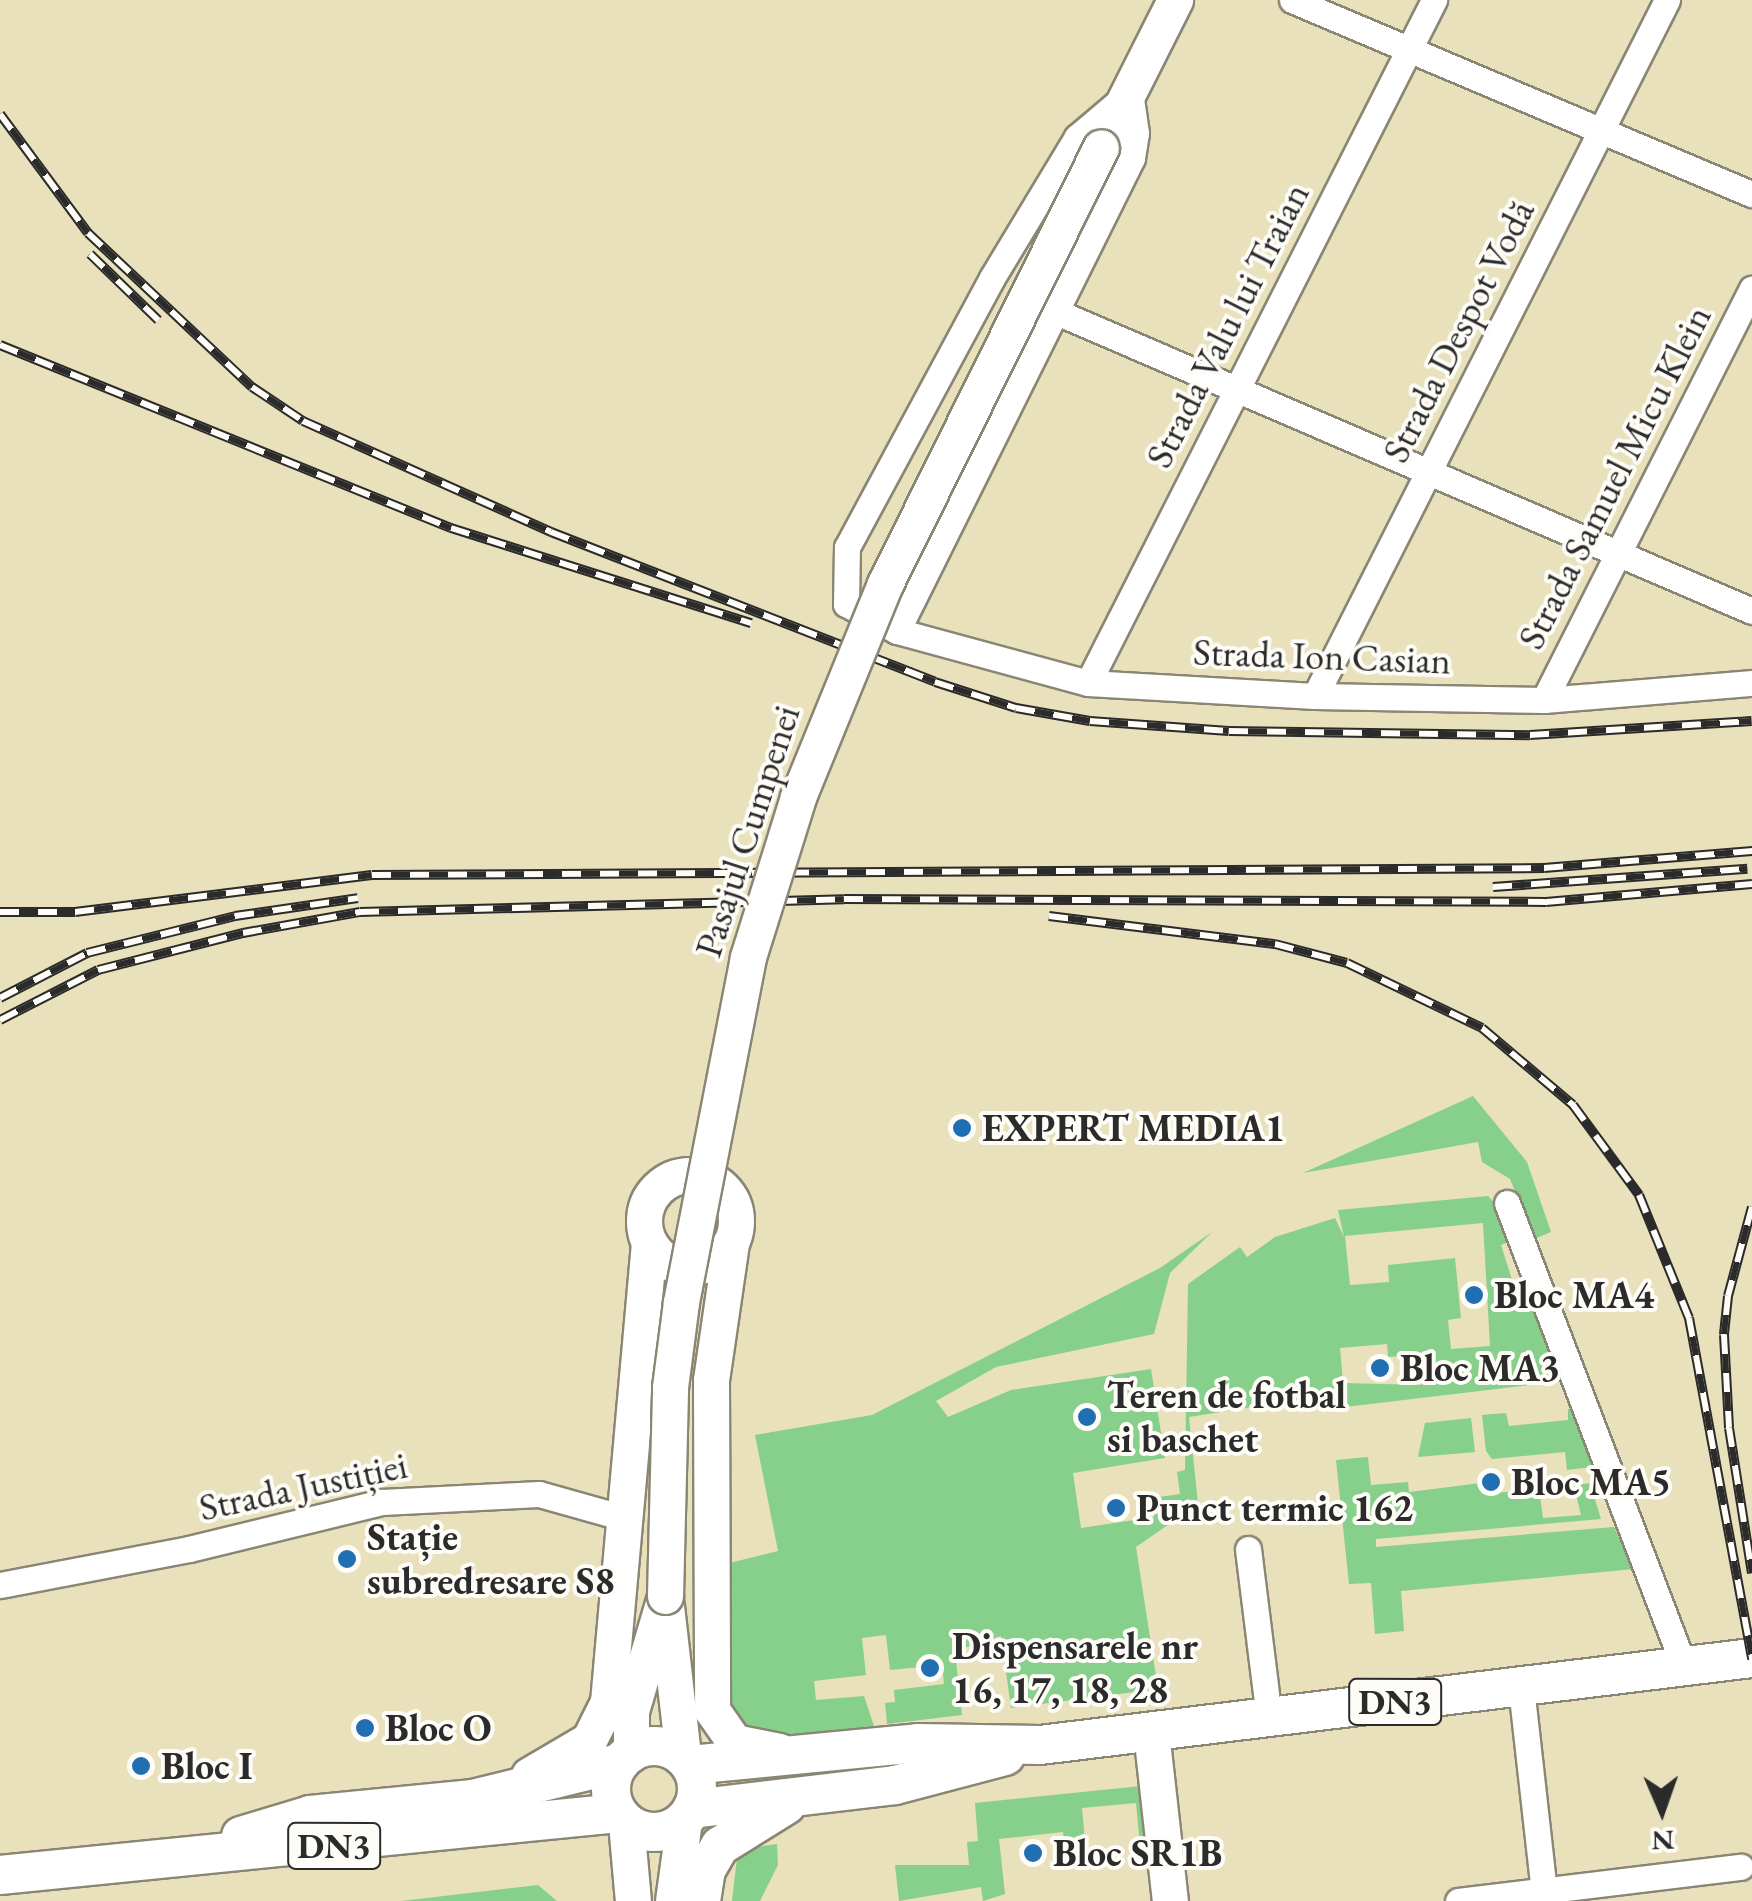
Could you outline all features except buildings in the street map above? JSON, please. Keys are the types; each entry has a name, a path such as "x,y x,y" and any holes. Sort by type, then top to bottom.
{"main road":[{"name":"Pasajul Cumpenei","path":"665,1596 668,1421 681,1302 748,957 798,797 877,602 1175,0"},
{"path":"473,1799 561,1762 597,1729 612,1684 621,1517 649,1244 643,1218 653,1192 674,1177 698,1175 725,1190 733,1204 712,1380 710,1636 719,1728 744,1746 804,1755"},
{"path":"649,1244 658,1256 686,1268 712,1262 731,1244"},
{"path":"621,1565 634,1599 642,1672"},
{"path":"633,1901 622,1818 611,1788 625,1758 631,1711 665,1596"},
{"path":"665,1596 686,1760 696,1784 672,1901"},
{"path":"682,1711 710,1636"},
{"name":"DN3","path":"191,1851 310,1815 473,1799 656,1747 686,1760 804,1755 918,1742 1040,1746 1752,1658"},
{"path":"1151,1732 1170,1901"},
{"name":"DN3","path":"0,1876 191,1851 320,1847 622,1818 655,1833 688,1815 924,1780 1040,1746"},
{"path":"701,1901 706,1870 720,1846 752,1821 811,1794"}],"street":[{"path":"1292,0 1752,194"},
{"name":"Strada Valu lui Traian","path":"1088,683 1434,0"},
{"name":"Strada Despot Vodă","path":"1315,696 1667,0"},
{"path":"897,631 1052,310 1132,158 1136,132 1130,92"},
{"name":"Strada Ion Casian","path":"1130,92 1077,137 992,278 847,548 846,604 897,631 1088,683 1315,696 1544,700 1752,684"},
{"name":"Strada Samuel Micu Klein","path":"1544,700 1752,289"},
{"path":"1052,310 1752,611"},
{"path":"1507,1204 1684,1666"},
{"name":"Strada Justiției","path":"0,1585 189,1550 382,1502 539,1494 621,1517"},
{"path":"1248,1549 1269,1718"},
{"path":"1520,1687 1545,1896"},
{"path":"1458,1901 1545,1896 1740,1867"}],"green space":[{"path":"1473,1096 1527,1162 1551,1232 1534,1239 1510,1179 1482,1162 1478,1142 1303,1173"},
{"path":"1488,1196 1503,1212 1511,1241 1501,1245 1522,1311 1536,1308 1564,1381 1345,1407 1343,1393 1189,1417 1198,1504 1136,1547 1158,1689 1011,1708 1001,1636 955,1651 962,1715 887,1724 885,1703 895,1702 894,1690 944,1684 942,1665 890,1670 886,1635 862,1638 866,1675 814,1681 816,1700 864,1696 874,1726 789,1735 746,1731 728,1707 721,1565 778,1551 755,1435 872,1415 1160,1268 1212,1232 1170,1273 1154,1334 996,1367 936,1401 948,1417 1011,1390 1151,1369 1165,1458 1073,1473 1081,1528 1154,1517 1152,1498 1180,1494 1177,1472 1185,1470 1188,1284 1240,1247 1247,1257 1275,1237 1335,1218 1344,1237 1338,1210","holes":["1483,1223 1490,1346 1451,1349 1448,1320 1461,1318 1455,1258 1388,1265 1389,1282 1350,1285 1345,1236","1387,1344 1388,1357 1418,1355 1421,1385 1343,1383 1340,1348"]},
{"path":"1576,1408 1601,1466 1567,1470 1565,1452 1492,1459 1486,1451 1482,1415 1506,1413 1509,1426 1568,1420 1568,1409"},
{"path":"1471,1418 1475,1452 1418,1457 1425,1423"},
{"path":"1368,1457 1371,1485 1408,1482 1409,1492 1481,1483 1482,1494 1539,1489 1543,1518 1581,1515 1574,1486 1590,1483 1601,1519 1376,1539 1376,1547 1614,1527 1634,1569 1401,1591 1404,1631 1375,1634 1371,1583 1349,1584 1336,1460"},
{"path":"1141,1786 1149,1866 1142,1867 1136,1803 1082,1808 1087,1864 1067,1866 1063,1832 999,1839 1005,1894 983,1901 981,1887 899,1901 895,1865 969,1865 967,1842 978,1841 975,1803"},
{"path":"777,1844 778,1865 760,1901 732,1901 738,1850"},
{"path":"538,1885 557,1901 401,1901"}],"railway":[{"path":"0,114 88,233 252,387 303,421 551,532 935,682 1016,708 1090,721 1229,731 1530,735 1752,721"},
{"path":"90,254 158,320"},
{"path":"0,345 451,528 751,623"},
{"path":"0,912 75,912 372,875 1544,868 1752,851"},
{"path":"1493,887 1747,869"},
{"path":"0,1020 98,970 243,933 360,912 844,899 1546,902 1752,884"},
{"path":"0,998 87,953 235,916 358,898"},
{"path":"1049,916 1275,944 1347,963 1482,1028 1573,1105 1639,1195 1689,1318 1752,1659"},
{"path":"1752,1207 1728,1296 1724,1335 1729,1428 1752,1573"}],"place":[{"name":"EXPERT MEDIA1","path":"962,1128"},
{"name":"Bloc MA4","path":"1474,1295"},
{"name":"Bloc MA3","path":"1380,1368"},
{"name":"Teren de fotbal si baschet","path":"1087,1417"},
{"name":"Bloc MA5","path":"1491,1482"},
{"name":"Punct termic 162","path":"1116,1508"},
{"name":"Stație subredresare S8","path":"347,1559"},
{"name":"Dispensarele nr 16, 17, 18, 28","path":"930,1668"},
{"name":"Bloc O","path":"365,1728"},
{"name":"Bloc I","path":"141,1766"},
{"name":"Bloc SR1B","path":"1033,1853"}]}
